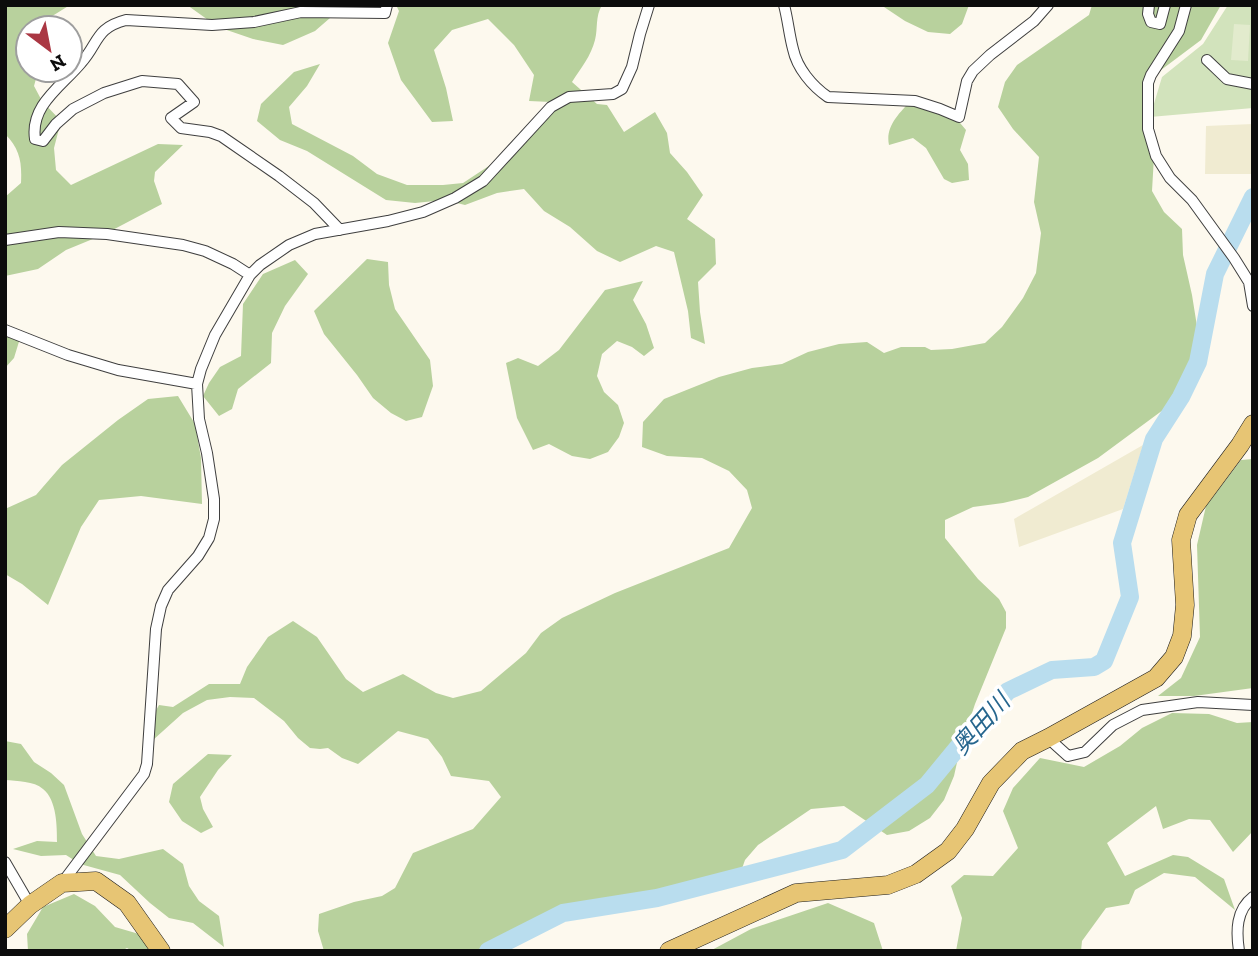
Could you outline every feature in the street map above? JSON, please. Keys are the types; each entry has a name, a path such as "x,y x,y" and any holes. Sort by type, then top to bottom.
{"main road":[{"path":"669,951 796,893 888,885 916,874 948,851 965,829 991,783 1022,751 1156,678 1174,657 1182,636 1185,605 1181,540 1188,514 1253,424"},
{"path":"5,929 30,905 62,883 96,881 127,903 161,951"}],"street":[{"path":"340,230 314,203 221,136 181,128 171,117 194,102 178,84 142,81 104,93 73,109 56,124 43,141 35,139 34,131 39,112 48,96 80,64 101,33 112,23 125,20 212,25 254,22 301,12 385,13 387,5"},
{"path":"62,883 144,774 147,764 156,629 161,606 167,590 198,556 209,538 214,519 214,499 199,419 197,384 215,335 250,275 289,245 315,234 423,212 455,198 483,181 551,107 569,97 613,94 622,89 632,67 649,5"},
{"path":"784,5 793,51 804,73 817,89 828,97 915,101 959,117 967,81 973,71 1034,21 1048,5"},
{"path":"1149,5 1151,22 1160,24 1165,5"},
{"path":"1186,5 1179,32 1148,83 1148,129 1156,156 1170,178 1192,200 1249,282 1253,306"},
{"path":"1207,60 1227,79 1253,84"},
{"path":"5,240 59,232 107,234 183,245 205,251 250,275"},
{"path":"5,330 68,355 118,370 197,384"},
{"path":"1048,738 1068,756 1085,752 1113,725 1142,710 1198,702 1253,705"},
{"path":"5,862 30,905"},
{"path":"1239,951 1238,919 1245,903 1253,897"}],"shaded area":[{"path":"1253,124 1253,174 1205,174 1206,126"},
{"path":"1143,445 1123,509 1019,547 1014,519"}],"green space":[{"path":"5,5 70,5 56,14 14,14 14,84 35,84 42,101 61,121 54,148 56,170 71,185 158,144 183,145 155,172 154,181 162,204 105,234 66,250 38,269 5,276 5,197 21,183 21,175 17,151 5,134"},
{"path":"187,5 345,5 315,31 283,45 253,39 218,27"},
{"path":"396,5 602,5 593,46 572,82 597,104 607,105 624,132 655,112 667,133 670,153 703,195 687,219 715,239 716,264 698,282 705,344 691,338 688,311 674,252 656,246 620,262 597,251 570,227 544,211 524,189 497,193 465,205 445,200 415,203 386,200 307,151 280,140 257,121 261,104 294,72 320,64 307,86 289,107 292,124 353,156 377,174 407,185 443,185 463,183 507,154 528,124 552,115 551,102 529,101 534,75 514,45 488,19 452,30 434,50 453,121 432,122 401,80 388,43 399,11"},
{"path":"881,5 969,5 962,24 950,34 928,32"},
{"path":"1092,5 1221,5 1201,40 1161,70 1145,91 1155,139 1152,191 1164,212 1182,229 1183,255 1200,345 1181,392 1163,410 1098,458 1028,497 973,507 945,520 945,538 978,579 999,599 1006,612 1006,628 975,704 954,776 944,800 930,818 909,831 887,835 844,806 811,809 758,845 745,860 737,883 644,900 583,906 541,923 504,951 324,951 318,931 319,914 382,896 395,888 413,853 473,829 501,797 489,781 451,776 442,757 428,739 398,731 358,764 342,758 328,748 310,748 284,721 254,698 230,697 207,700 183,713 153,740 153,716 159,705 173,707 209,684 240,684 247,667 268,637 293,621 317,637 346,679 363,692 403,674 436,693 453,698 481,691 526,653 541,633 562,618 615,593 729,548 752,508 747,490 729,471 702,458 667,456 642,447 643,422 664,399 719,377 752,368 782,364 808,352 839,344 867,342 884,353 901,347 952,349 985,343 1002,327 1023,298 1036,273 1041,233 1034,202 1039,157 1013,129 998,107 1005,82 1017,65 1089,15"},
{"path":"1228,5 1253,5 1253,108 1150,117 1162,77 1203,44"},
{"path":"1234,24 1250,25 1248,61 1231,60"},
{"path":"911,101 955,117 966,130 960,150 968,164 969,180 952,183 944,179 926,148 913,138 889,145 891,126"},
{"path":"367,259 388,262 389,285 395,309 430,360 433,386 422,417 406,421 373,398 324,334 314,311"},
{"path":"295,260 308,274 285,306 272,333 271,363 238,389 232,409 219,416 203,396 220,367 241,356 243,304 263,274"},
{"path":"643,281 633,300 646,324 654,348 644,356 617,341 602,354 597,376 604,392 618,405 624,423 619,437 608,452 590,459 572,456 549,444 533,450 517,418 506,363 518,358 538,366 559,350 605,290"},
{"path":"5,332 21,335 14,358 5,368"},
{"path":"178,396 195,424 201,458 202,504 141,496 99,500 81,527 48,605 5,574 5,509 36,495 62,465 148,399"},
{"path":"1253,459 1253,688 1194,696 1158,696 1181,678 1200,637 1197,545 1206,506 1241,460"},
{"path":"1172,713 1209,714 1237,723 1253,722 1253,831 1233,852 1210,820 1189,819 1163,829 1156,806 1107,843 1125,876 1173,855 1188,857 1224,879 1235,910 1195,877 1164,873 1135,890 1129,904 1106,908 1082,941 1081,951 956,951 962,918 951,886 964,875 993,876 1018,848 1003,811 1013,788 1040,758 1084,767 1120,746 1142,728"},
{"path":"5,741 21,744 34,762 64,785 82,834 96,856 119,859 163,849 183,864 189,886 199,901 219,916 224,947 193,923 169,918 120,875 80,864 66,855 41,856 13,849 37,841 57,842 56,822 54,807 43,789 30,783 5,780"},
{"path":"208,754 232,755 200,797 213,827 201,833 182,821 169,802 173,784"},
{"path":"74,894 95,906 115,927 139,934 159,951 132,951 127,948 121,951 28,951 27,934 43,907"},
{"path":"828,903 874,923 883,951 710,951 751,929"}],"waterway":[{"name":"奥田川","path":"488,951 563,913 657,898 842,850 927,785 1008,691 1052,670 1094,667 1104,661 1130,597 1122,543 1154,439 1181,397 1198,362 1215,274 1253,197"}]}
